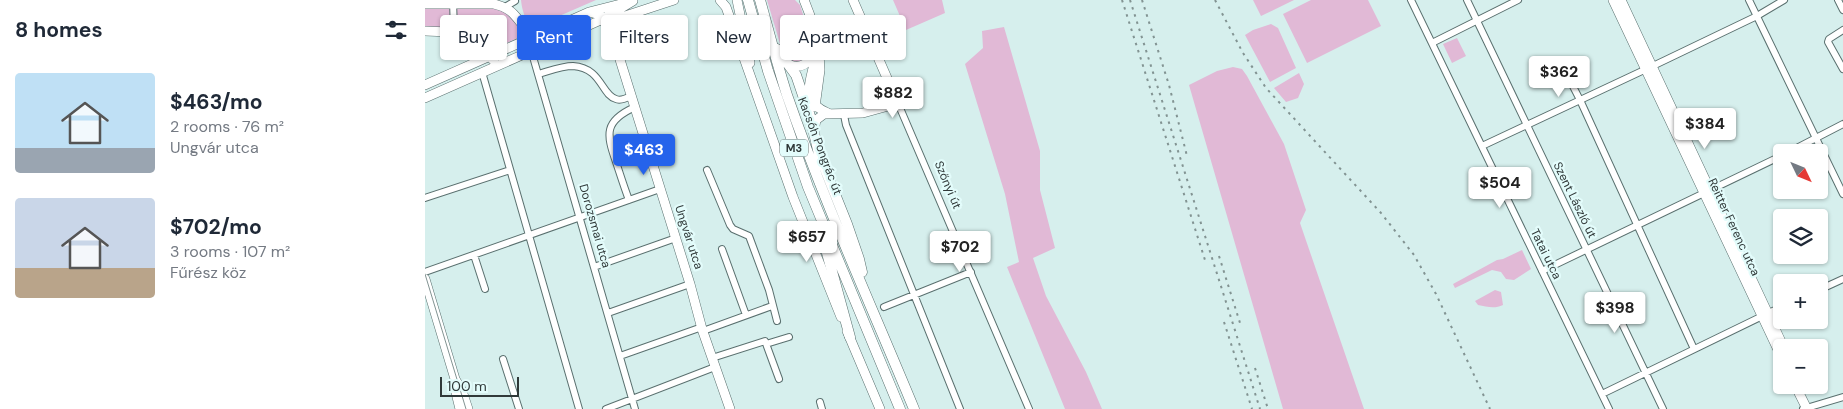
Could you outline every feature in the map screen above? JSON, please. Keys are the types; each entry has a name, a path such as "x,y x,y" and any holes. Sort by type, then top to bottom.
{"main road":[{"name":"Kacsóh Pongrác út","path":"749,0 768,71 817,210 900,409"},
{"name":"Kacsóh Pongrác út","path":"760,0 787,94 804,140 914,409"},
{"path":"771,38 795,75 819,154 859,259 865,291"},
{"path":"817,210 850,337"}],"street":[{"path":"509,9 515,0"},
{"path":"610,15 634,0"},
{"path":"582,15 634,0"},
{"path":"628,15 675,0"},
{"path":"720,0 726,6 793,197 880,409"},
{"path":"737,0 761,107"},
{"path":"804,0 808,15"},
{"name":"Szőnyi út","path":"853,0 1029,409"},
{"name":"Tatai utca","path":"1411,0 1609,409"},
{"name":"Szent László út","path":"1467,0 1663,409"},
{"path":"1431,43 1519,0"},
{"name":"Reitter Ferenc utca","path":"1613,0 1649,68 1765,315 1774,339"},
{"name":"Reitter Ferenc utca","path":"1621,0 1649,68"},
{"path":"1749,0 1843,194"},
{"path":"1481,146 1757,16 1784,0"},
{"path":"1838,0 1843,10"},
{"path":"453,2 453,15"},
{"path":"425,4 453,2 494,4 509,9 517,18"},
{"path":"589,12 601,17"},
{"path":"1843,30 1829,39 1828,42 1843,69"},
{"path":"425,31 440,32"},
{"path":"425,98 517,56"},
{"path":"425,85 480,60"},
{"path":"492,60 502,63"},
{"name":"Dorozsmai utca","path":"534,60 635,409"},
{"name":"Ungvár utca","path":"620,60 676,238 702,329 729,409"},
{"path":"789,65 799,66 807,63 809,60"},
{"path":"814,60 809,92 815,106 828,113 843,115 863,113 892,105 897,101"},
{"path":"813,130 820,60"},
{"path":"1560,61 1580,100 1636,226 1694,349"},
{"path":"538,74 575,66 591,71 613,98 635,107"},
{"path":"482,72 579,409"},
{"path":"817,92 823,106 843,115"},
{"path":"619,100 631,96"},
{"path":"629,200 608,137 612,124 617,118 635,107"},
{"path":"813,130 817,118 828,113"},
{"path":"843,115 913,296 960,409"},
{"path":"1806,144 1843,124"},
{"path":"1542,271 1773,160"},
{"path":"425,198 510,170"},
{"path":"707,170 730,225 733,229 749,236 769,290 777,321"},
{"path":"425,272 660,189"},
{"path":"594,267 676,238"},
{"path":"722,250 746,315"},
{"path":"475,255 485,289"},
{"path":"884,307 971,272"},
{"path":"425,279 455,379 460,409"},
{"path":"1828,286 1843,279"},
{"path":"608,313 690,284"},
{"path":"621,356 772,306"},
{"path":"1602,394 1773,311"},
{"name":"Reitter Ferenc utca","path":"1765,315 1779,339"},
{"path":"766,344 789,337"},
{"path":"712,358 765,341 779,379"},
{"path":"503,359 519,409"},
{"path":"606,409 715,367"},
{"path":"455,379 462,391 468,409"},
{"path":"1800,394 1808,408"},
{"path":"1804,394 1808,408"},
{"path":"1808,408 1843,397"}],"shaded area":[{"path":"521,0 596,0 562,15 524,15"},
{"path":"767,0 795,0 800,5 803,15 780,15 780,44"},
{"path":"893,0 942,0 945,13 906,30 906,15 900,15"},
{"path":"1253,0 1294,0 1261,16"},
{"path":"1311,0 1368,0 1381,26 1307,63 1283,14"},
{"path":"425,5 484,7 496,9 513,18 517,24 517,38 507,43 507,15 440,15 440,32 425,30"},
{"path":"1271,24 1278,28 1296,68 1270,82 1245,35"},
{"path":"1004,27 1040,151 1040,190 1055,248 1033,258 1046,296 1086,372 1102,409 1065,409 1007,267 1019,262 1005,194 965,64 983,48 982,31"},
{"path":"1457,38 1466,56 1452,63 1443,44"},
{"path":"788,60 806,60 794,64"},
{"path":"1233,67 1242,69 1247,76 1284,144 1306,210 1300,223 1364,409 1283,409 1189,85 1217,71"},
{"path":"1299,73 1304,84 1298,98 1286,102 1274,88"},
{"path":"1522,250 1531,269 1514,280 1506,279 1501,272 1492,270 1455,288 1453,284 1497,260"},
{"path":"1495,290 1501,292 1503,305 1488,307 1478,305 1475,301"}],"tram line":[{"path":"425,274 466,409"}],"railway":[{"path":"1122,0 1205,260"},
{"path":"1130,0 1260,409"},
{"path":"1142,0 1169,85 1187,156"},
{"path":"1215,0 1243,53 1266,88 1381,213 1414,255 1436,294 1490,409"},
{"path":"1219,256 1240,323"},
{"path":"1224,322 1252,409"},
{"path":"1255,368 1268,409"}]}
